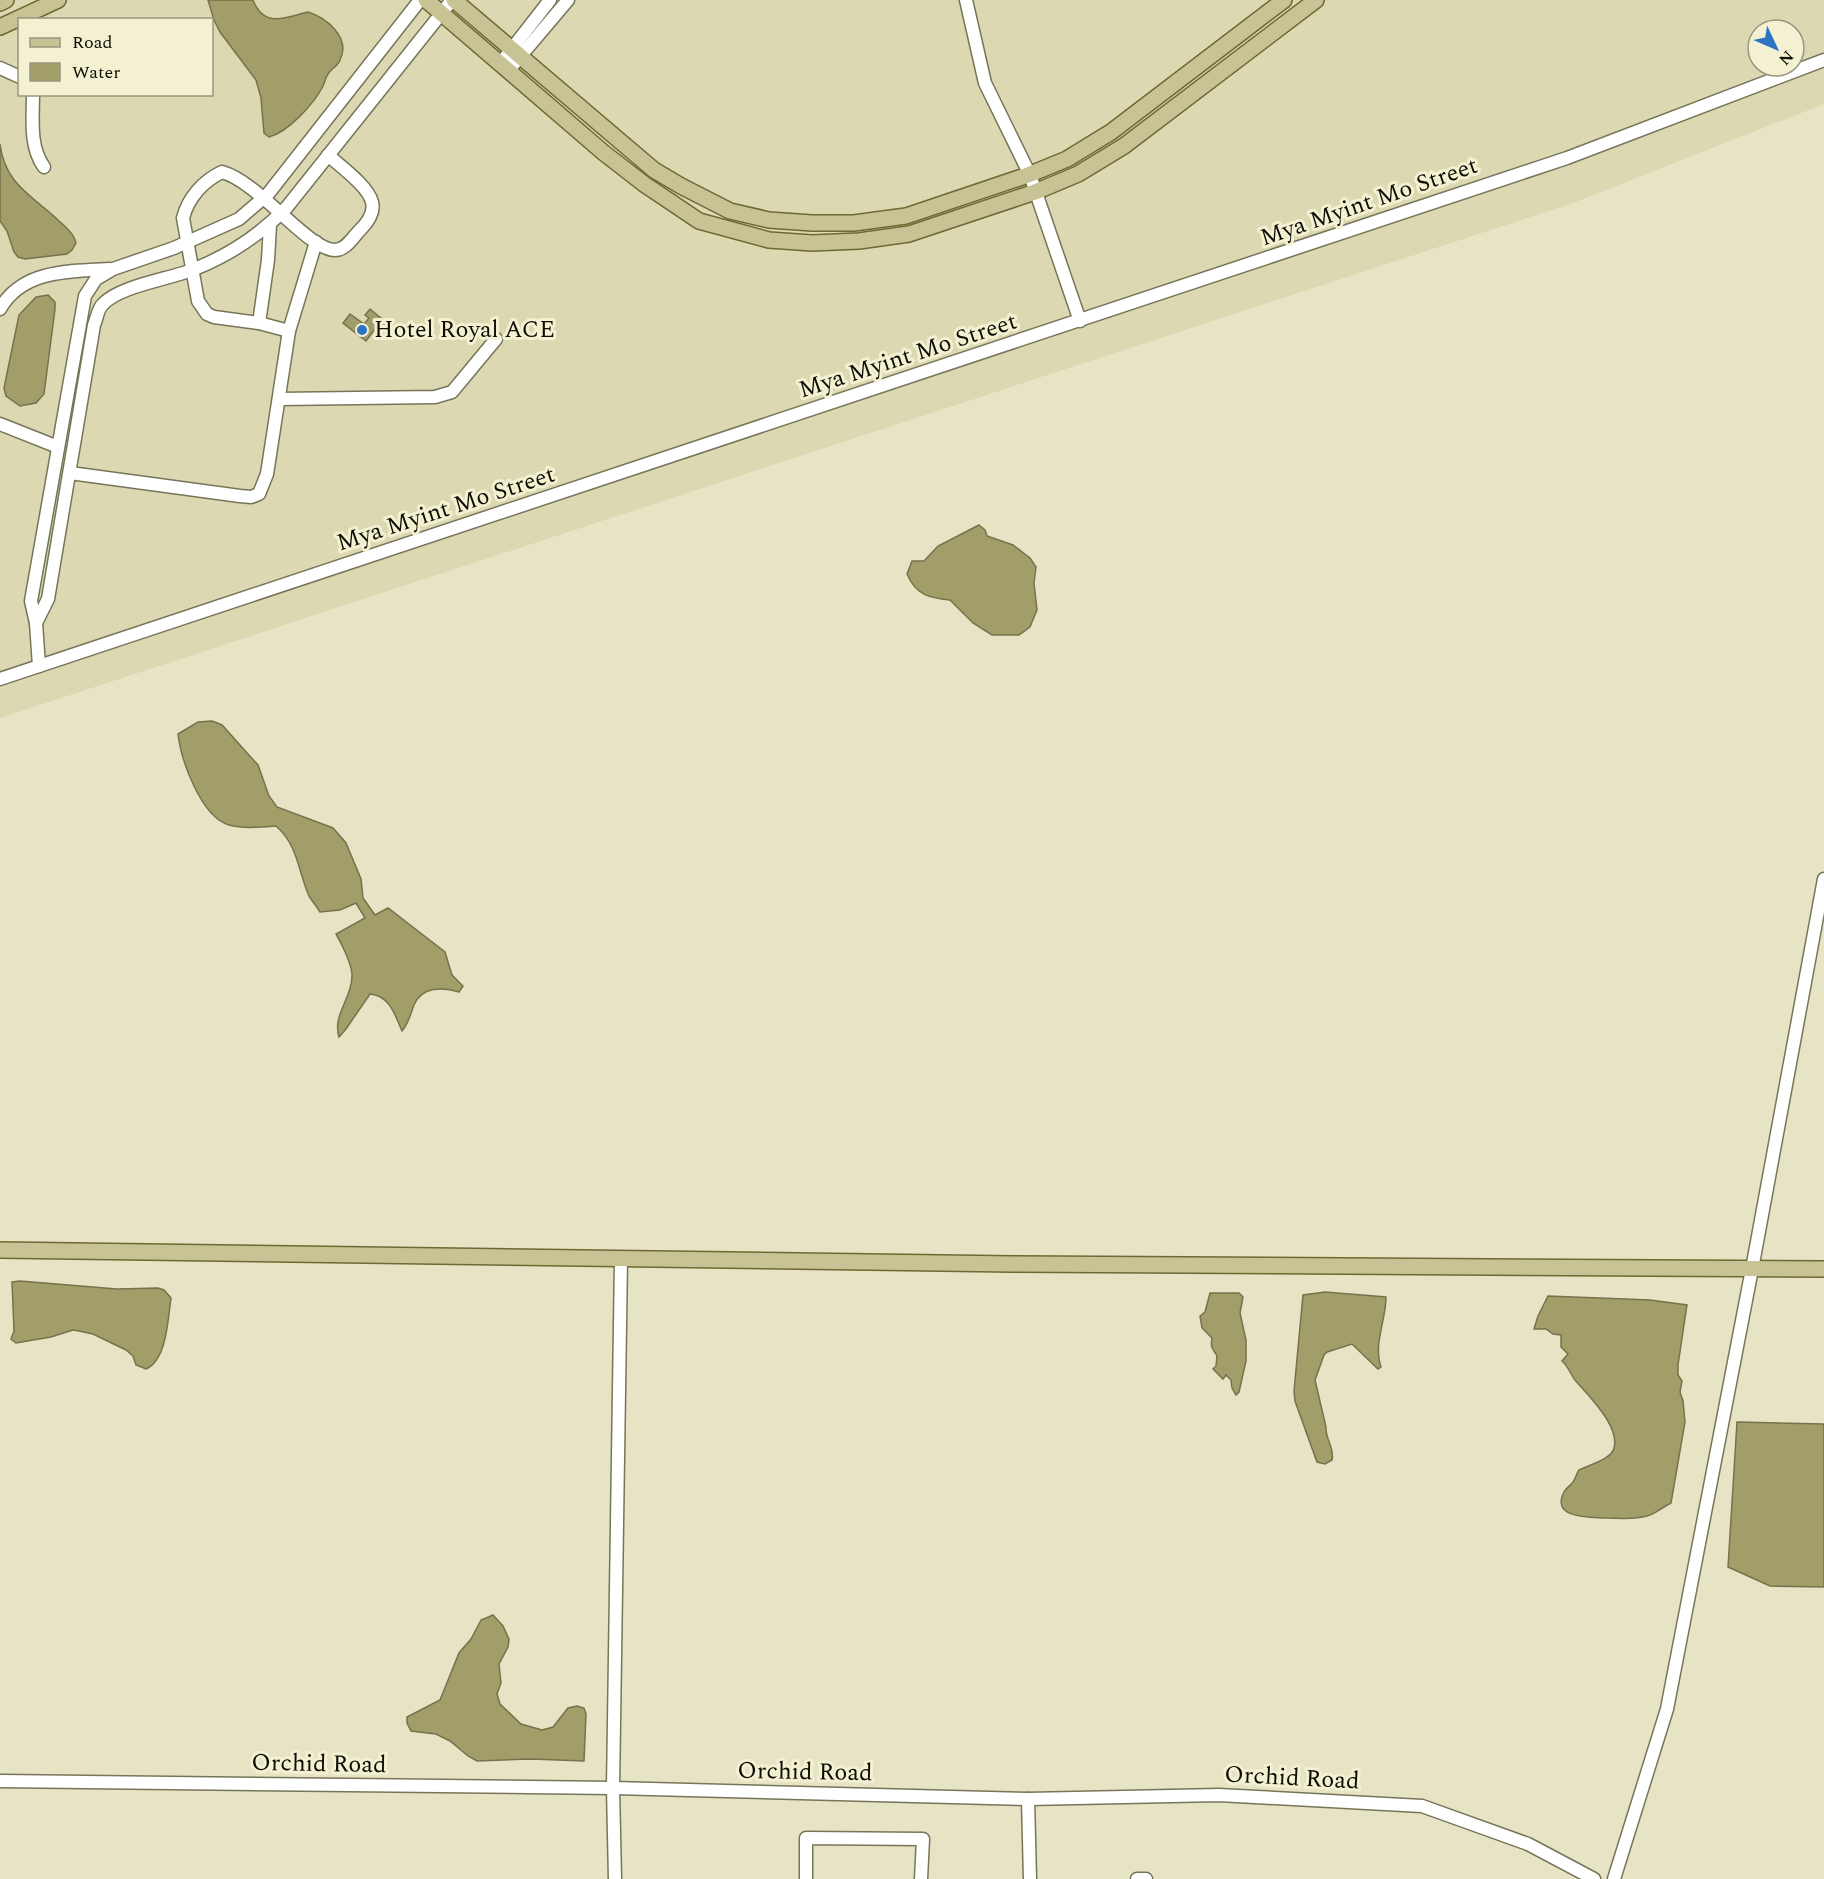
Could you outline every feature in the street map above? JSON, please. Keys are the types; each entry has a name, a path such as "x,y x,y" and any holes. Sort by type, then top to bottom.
{"main road":[{"path":"0,3 6,0"},
{"path":"19,18 58,0"},
{"path":"426,0 604,153 644,184 699,221 769,240 812,243 859,241 909,234 1035,192 1078,174 1124,146 1316,0"},
{"path":"453,0 654,170 730,211 769,220 812,223 854,223 906,216 1030,175 1067,159 1111,132 1284,0"},
{"path":"0,27 18,19"},
{"path":"0,1250 1014,1264 1824,1269"}],"street":[{"path":"39,666 36,623 31,601 84,296 96,279 113,269 187,243 239,219 264,197 420,0"},
{"path":"36,623 48,598 94,325 102,304 115,295 192,270 239,247 270,225 453,0"},
{"path":"516,53 550,0"},
{"path":"504,67 568,0"},
{"path":"966,0 985,83 1030,175 1080,321"},
{"name":"Mya Myint Mo Street","path":"0,679 1567,158 1824,60"},
{"path":"0,68 18,76"},
{"path":"33,96 33,141 38,159 44,167"},
{"path":"289,331 259,323 210,316 201,308 183,218 186,207 204,183 222,172 231,174 253,188 316,242 335,250 344,248 371,218 373,205 369,193 328,155"},
{"path":"259,323 268,260 270,225"},
{"path":"70,473 240,496 259,495 267,474 289,331 316,242"},
{"path":"0,309 5,300 32,279 78,271 113,269"},
{"path":"279,399 444,395 452,392 496,339"},
{"path":"0,424 58,447"},
{"path":"1614,1879 1668,1709 1824,880"},
{"path":"615,1879 613,1788 621,1259"},
{"name":"Orchid Road","path":"0,1781 613,1788 1028,1799 1218,1795 1422,1806 1528,1844 1594,1879"},
{"path":"1028,1799 1030,1879"},
{"path":"806,1879 806,1838 923,1839 921,1879"},
{"path":"1137,1879 1146,1879"}],"shaded area":[{"path":"0,0 1824,0 1824,104 1573,203 0,718"}],"water":[{"path":"208,0 253,0 263,15 276,19 308,12 323,19 340,37 343,52 340,60 329,72 319,93 300,116 276,134 269,137 264,133 261,98 256,80 220,32"},
{"path":"0,144 3,158 14,180 73,237 76,243 67,254 25,259 18,257 14,252 7,231 0,221"},
{"path":"48,295 55,302 55,309 44,394 36,403 20,406 6,396 4,388 19,315 36,297"},
{"path":"370,309 387,323 382,328 378,325 366,341 343,323 350,314 364,324 369,318 365,315"},
{"path":"979,525 985,530 987,536 1013,545 1030,558 1036,567 1034,583 1037,610 1030,627 1019,635 992,635 973,623 950,600 936,598 919,591 907,574 912,561 924,561 938,546"},
{"path":"212,721 222,725 258,765 269,796 277,807 333,828 346,843 361,879 363,898 375,915 388,908 445,952 452,975 463,986 459,992 440,989 422,994 414,1005 402,1031 387,1002 370,994 339,1037 338,1021 352,974 348,959 336,934 365,918 356,903 340,910 320,912 305,887 289,841 276,826 229,825 219,820 201,800 183,758 178,734 198,722"},
{"path":"12,1282 117,1289 158,1288 164,1290 171,1298 165,1338 158,1357 146,1369 136,1365 133,1356 126,1350 93,1334 73,1330 51,1337 16,1343 11,1339 14,1331"},
{"path":"1325,1292 1386,1297 1378,1350 1381,1367 1378,1369 1352,1344 1324,1355 1315,1380 1333,1456 1332,1460 1325,1464 1317,1462 1295,1401 1294,1391 1303,1295"},
{"path":"1210,1293 1239,1293 1243,1297 1240,1313 1246,1340 1246,1361 1239,1392 1236,1395 1231,1380 1226,1375 1223,1379 1213,1369 1216,1366 1217,1356 1212,1346 1212,1338 1202,1328 1200,1316 1205,1312"},
{"path":"1548,1296 1650,1300 1687,1305 1678,1365 1678,1375 1682,1381 1680,1392 1685,1422 1671,1503 1653,1514 1631,1518 1591,1517 1574,1515 1563,1507 1561,1501 1564,1492 1573,1482 1579,1470 1609,1455 1614,1448 1615,1439 1602,1411 1562,1361 1568,1354 1561,1347 1561,1335 1553,1334 1546,1329 1534,1329"},
{"path":"1737,1422 1824,1424 1824,1587 1770,1586 1728,1567"},
{"path":"493,1615 503,1626 509,1639 508,1647 499,1664 501,1683 497,1694 500,1704 521,1724 542,1730 553,1727 568,1708 577,1706 584,1708 586,1714 584,1761 530,1759 477,1761 450,1741 436,1734 411,1731 407,1717 440,1700 459,1653 471,1639 481,1620"}],"place":[{"name":"Hotel Royal ACE","path":"362,330"}]}
